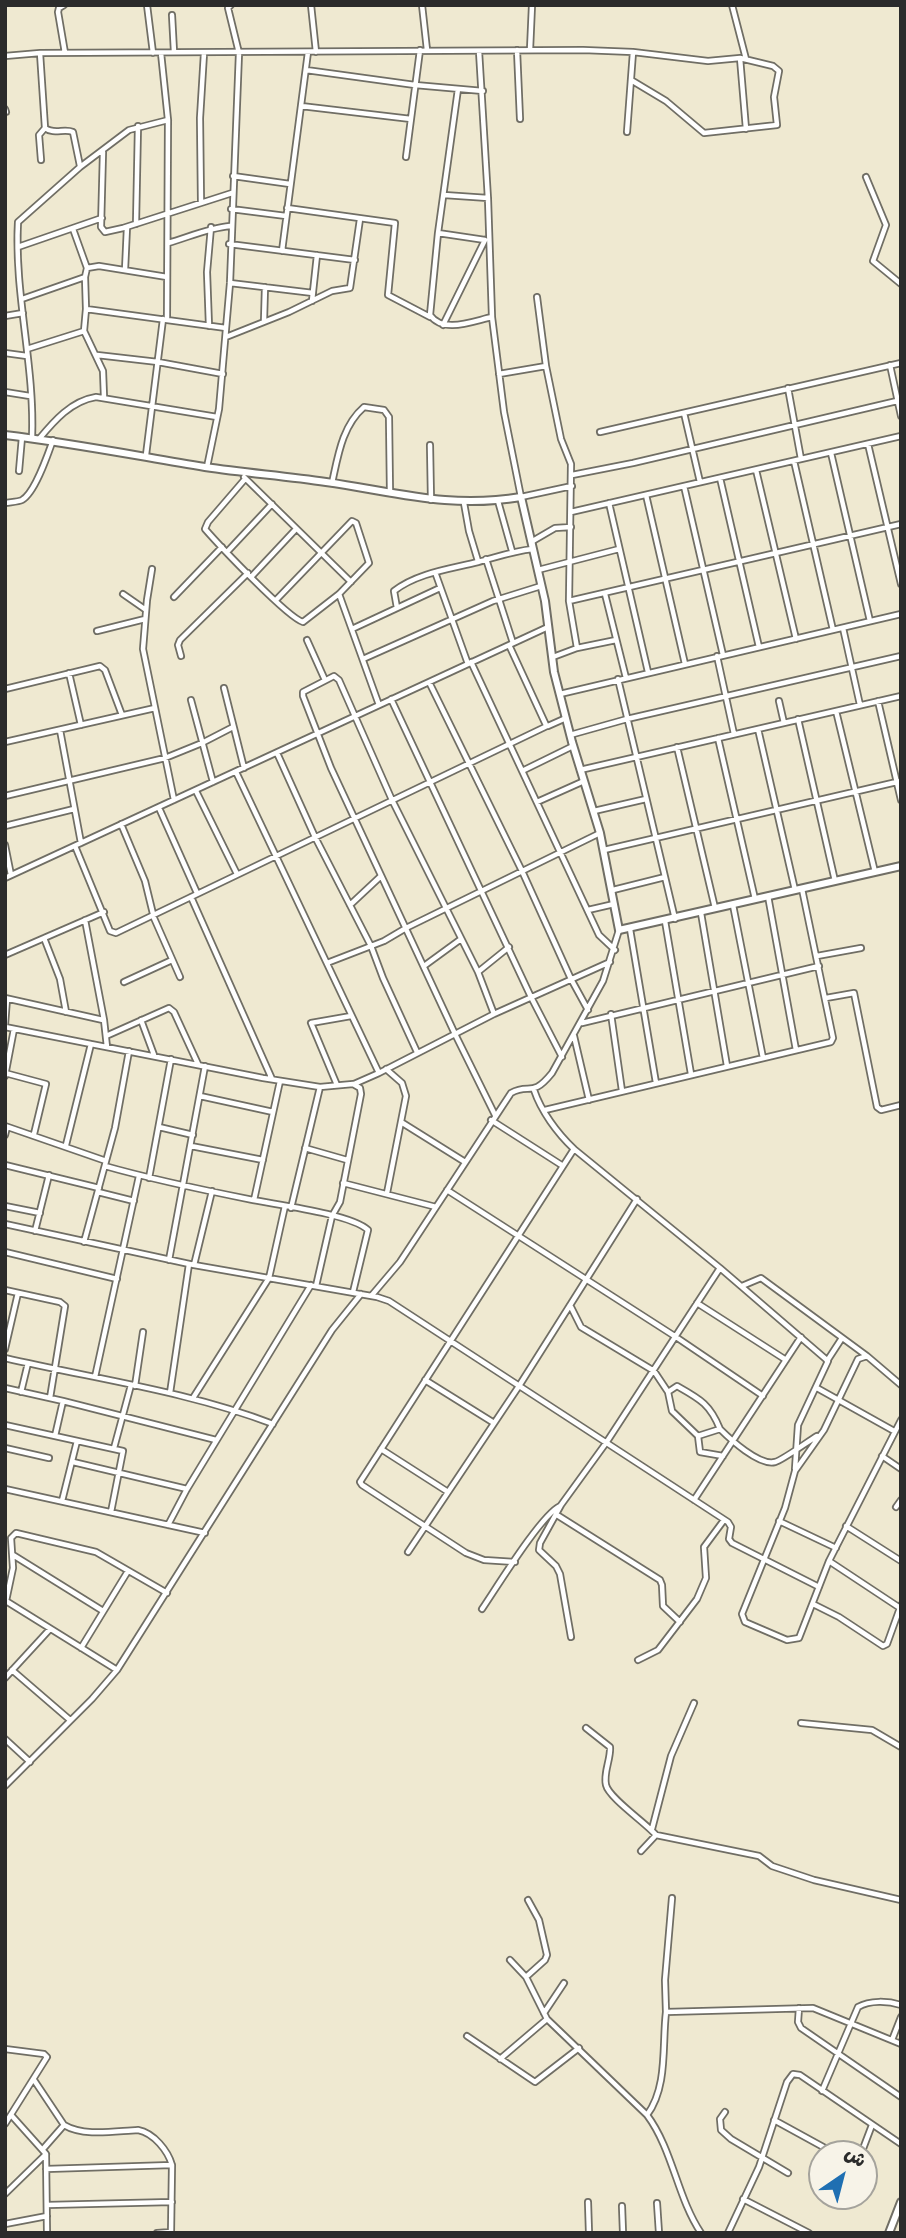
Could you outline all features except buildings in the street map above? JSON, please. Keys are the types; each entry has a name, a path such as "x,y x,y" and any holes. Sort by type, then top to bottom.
{"street":[{"path":"64,5 58,12 65,54"},
{"path":"147,5 152,53"},
{"path":"207,467 218,417 230,283 229,244 239,52 228,8 231,5"},
{"path":"311,5 316,52"},
{"path":"422,5 427,50"},
{"path":"530,50 532,5"},
{"path":"732,5 743,59 746,129"},
{"path":"172,15 174,52"},
{"path":"406,157 420,50"},
{"path":"517,50 520,119"},
{"path":"5,55 530,50 633,52 708,61 743,59 773,66 779,71 774,97 776,126 701,132 666,101 631,80"},
{"path":"372,1296 392,1274 491,1120 514,1091 534,1090 544,1083 562,1057 610,962 619,930 600,833 573,747 560,694 541,586 504,412 492,317 480,51"},
{"path":"282,251 308,52"},
{"path":"627,132 633,52"},
{"path":"40,53 45,128"},
{"path":"146,455 165,319 167,277 168,120 162,53"},
{"path":"201,202 204,53"},
{"path":"306,70 415,85 483,90"},
{"path":"430,317 438,233 458,89"},
{"path":"301,106 411,119"},
{"path":"35,438 18,247 19,221 80,167 128,130 168,120"},
{"path":"136,224 138,126"},
{"path":"41,160 39,135 45,128"},
{"path":"45,128 50,131 73,132 80,167"},
{"path":"103,151 101,227 105,232 232,193"},
{"path":"233,176 290,184"},
{"path":"866,177 886,225 873,261 901,284"},
{"path":"444,195 488,198"},
{"path":"287,208 396,224 388,295 443,325 492,317"},
{"path":"231,209 286,216"},
{"path":"18,247 102,218"},
{"path":"226,337 332,291 350,288 360,219"},
{"path":"168,243 201,233 211,227 230,226"},
{"path":"125,270 127,227"},
{"path":"209,326 207,282 211,227"},
{"path":"73,229 87,268 84,331 97,355 104,381 104,397"},
{"path":"438,233 488,241"},
{"path":"443,325 488,241"},
{"path":"229,244 355,260"},
{"path":"312,301 317,255"},
{"path":"87,268 99,266 167,277"},
{"path":"22,299 85,277"},
{"path":"230,283 313,293"},
{"path":"264,321 265,287"},
{"path":"537,297 546,366 561,439 569,455 572,475 569,601 577,648"},
{"path":"86,309 226,328"},
{"path":"5,316 23,313"},
{"path":"27,349 84,331"},
{"path":"5,353 27,356"},
{"path":"97,355 158,362 223,374"},
{"path":"600,432 901,363"},
{"path":"890,365 901,415"},
{"path":"499,374 546,366"},
{"path":"788,388 801,459"},
{"path":"5,392 30,396"},
{"path":"35,438 63,413 88,398 104,397 218,417"},
{"path":"572,475 897,401"},
{"path":"332,483 343,439 354,418 363,407 383,410 389,417 390,493"},
{"path":"684,413 700,482"},
{"path":"5,435 464,503 498,501 572,486"},
{"path":"571,512 901,436"},
{"path":"19,471 22,437"},
{"path":"5,503 21,501 26,497 40,475 53,440"},
{"path":"868,444 901,584"},
{"path":"430,445 431,500"},
{"path":"831,453 870,621"},
{"path":"794,461 833,630"},
{"path":"756,470 796,639"},
{"path":"240,471 245,479 351,582"},
{"path":"720,478 759,647"},
{"path":"245,479 205,526 205,530 276,600 301,622 339,594 369,563 354,522 350,522 276,600"},
{"path":"684,486 734,735"},
{"path":"646,495 685,664"},
{"path":"498,501 512,551"},
{"path":"464,503 478,561"},
{"path":"609,503 648,672"},
{"path":"174,597 272,504"},
{"path":"569,601 901,524"},
{"path":"397,608 393,595 396,589 435,572 532,546 555,528 571,527"},
{"path":"181,656 178,645 180,640 296,529"},
{"path":"537,570 619,549"},
{"path":"486,559 511,644 547,726"},
{"path":"152,569 145,619 144,655 174,800"},
{"path":"435,572 469,663 599,935 614,950"},
{"path":"363,659 498,599 541,586"},
{"path":"352,629 440,589"},
{"path":"123,594 146,610"},
{"path":"339,594 379,705"},
{"path":"605,594 626,678"},
{"path":"560,694 901,614"},
{"path":"97,631 145,619"},
{"path":"5,845 8,877 549,627"},
{"path":"843,628 860,705"},
{"path":"307,640 325,680"},
{"path":"553,657 577,648 616,640"},
{"path":"570,735 627,719 901,656"},
{"path":"5,689 97,666 103,667 122,715"},
{"path":"69,673 81,725"},
{"path":"494,1014 478,972 392,800 340,680 334,676 308,688 303,694 317,735 495,1115"},
{"path":"618,679 675,919"},
{"path":"429,682 588,1010"},
{"path":"224,688 244,769"},
{"path":"580,770 901,696"},
{"path":"391,699 531,997 562,1057"},
{"path":"191,700 213,782"},
{"path":"779,701 784,723"},
{"path":"878,701 899,781 901,800"},
{"path":"5,742 155,708"},
{"path":"836,711 875,872"},
{"path":"75,846 110,930 115,933 566,718"},
{"path":"798,719 835,881"},
{"path":"5,796 165,758 233,727"},
{"path":"545,1110 833,1040 817,956 776,810 758,729"},
{"path":"60,730 81,843"},
{"path":"718,738 755,899"},
{"path":"522,771 573,747"},
{"path":"677,747 715,908"},
{"path":"277,753 315,837 371,946 417,1052"},
{"path":"236,772 379,1073"},
{"path":"537,802 584,781"},
{"path":"604,850 899,781"},
{"path":"196,791 237,874"},
{"path":"594,811 646,799"},
{"path":"159,808 197,894"},
{"path":"5,826 74,809"},
{"path":"121,824 145,881 152,915 180,977"},
{"path":"327,963 371,946 600,833"},
{"path":"619,930 901,866"},
{"path":"350,905 382,876"},
{"path":"613,890 665,877"},
{"path":"768,896 796,1050"},
{"path":"191,897 273,1080"},
{"path":"588,910 615,904"},
{"path":"733,905 763,1058"},
{"path":"5,955 104,912"},
{"path":"701,913 727,1066"},
{"path":"85,920 107,1047"},
{"path":"665,921 691,1074"},
{"path":"630,929 656,1083"},
{"path":"44,938 60,979 66,1012"},
{"path":"424,966 461,939"},
{"path":"478,972 509,947"},
{"path":"817,956 861,948"},
{"path":"124,982 172,960"},
{"path":"104,1020 6,999 5,1026 14,1029 320,1087 353,1084 379,1073 494,1014 610,962"},
{"path":"581,1023 819,966"},
{"path":"826,998 850,992 856,995 877,1107 881,1110 901,1105"},
{"path":"106,1036 165,1009 173,1010 198,1064"},
{"path":"611,1014 622,1091"},
{"path":"337,1085 312,1023 351,1016"},
{"path":"141,1020 153,1055"},
{"path":"14,1029 5,1074 46,1084 34,1134"},
{"path":"574,1035 589,1100"},
{"path":"66,1145 91,1044"},
{"path":"84,1242 106,1163 129,1051"},
{"path":"149,1178 171,1059"},
{"path":"169,1260 205,1066"},
{"path":"386,1069 398,1079 405,1090 387,1193"},
{"path":"254,1200 279,1081"},
{"path":"169,1525 216,1440 314,1285 332,1216 340,1202 361,1094 360,1088 353,1084"},
{"path":"292,1208 320,1087"},
{"path":"534,1090 538,1101 563,1138 574,1149 742,1286 827,1360"},
{"path":"200,1096 273,1112"},
{"path":"491,1120 563,1166"},
{"path":"401,1122 465,1161"},
{"path":"5,1135 6,1126 66,1145 139,1176 332,1216 364,1226 368,1230 353,1292"},
{"path":"159,1127 192,1135"},
{"path":"191,1146 263,1160"},
{"path":"305,1148 347,1160"},
{"path":"515,1562 494,1562 474,1557 360,1483 574,1149"},
{"path":"5,1165 49,1175 134,1201"},
{"path":"35,1231 49,1175"},
{"path":"95,1377 139,1176"},
{"path":"343,1183 436,1207"},
{"path":"447,1190 763,1396"},
{"path":"170,1393 192,1265 212,1191"},
{"path":"408,1552 519,1385 637,1199"},
{"path":"5,1206 40,1213"},
{"path":"193,1398 269,1278 285,1206"},
{"path":"5,1224 192,1265 383,1298 401,1307 724,1520 731,1527 729,1539 732,1543 819,1587"},
{"path":"5,1252 117,1279"},
{"path":"571,1637 560,1574 556,1566 539,1550 540,1543 561,1505 606,1443 720,1268"},
{"path":"742,1286 761,1278 867,1356 901,1385"},
{"path":"5,1290 60,1302 65,1306 50,1398"},
{"path":"5,1349 18,1293"},
{"path":"5,1786 117,1670 332,1330 361,1294"},
{"path":"697,1303 786,1360"},
{"path":"570,1305 581,1327 654,1371 668,1392 673,1411 698,1436 700,1452 723,1456"},
{"path":"114,1449 133,1385 143,1332"},
{"path":"694,1500 801,1337"},
{"path":"842,1338 827,1360 817,1388 798,1425 795,1471 779,1521 742,1614 745,1622 787,1640 799,1638 829,1562 901,1420"},
{"path":"795,1471 821,1434 858,1359 867,1356"},
{"path":"5,1358 193,1398 273,1424"},
{"path":"21,1392 28,1363"},
{"path":"425,1380 494,1423"},
{"path":"668,1392 677,1386 699,1400 713,1411 720,1429 733,1442 765,1462 776,1462 821,1434"},
{"path":"5,1388 216,1440"},
{"path":"817,1388 894,1431"},
{"path":"55,1436 63,1401"},
{"path":"5,1425 123,1451 111,1512"},
{"path":"698,1436 720,1429"},
{"path":"62,1501 78,1441"},
{"path":"5,1448 49,1458"},
{"path":"381,1449 447,1492"},
{"path":"882,1456 901,1469"},
{"path":"73,1462 187,1489"},
{"path":"5,1489 205,1533"},
{"path":"896,1507 901,1500"},
{"path":"482,1609 549,1514 561,1505"},
{"path":"557,1515 660,1580 663,1606 680,1622"},
{"path":"638,1660 658,1650 703,1589 706,1578 704,1547 724,1520"},
{"path":"779,1521 836,1548"},
{"path":"846,1526 901,1561"},
{"path":"117,1670 6,1601 13,1568 11,1538 16,1533 90,1550 166,1593"},
{"path":"13,1554 103,1611"},
{"path":"813,1604 839,1617 883,1646 887,1644 900,1606 829,1562"},
{"path":"81,1648 128,1571"},
{"path":"5,1678 50,1629"},
{"path":"12,1670 70,1720"},
{"path":"641,1851 654,1833 671,1756 694,1703"},
{"path":"801,1723 872,1730 901,1747"},
{"path":"586,1728 610,1746 606,1787 632,1815 654,1833 759,1856 772,1866 814,1880 901,1900"},
{"path":"5,1739 30,1762"},
{"path":"647,2115 660,2086 672,1898"},
{"path":"526,1977 547,1955 540,1920 528,1900"},
{"path":"510,1959 526,1977 545,2016 647,2115 662,2138 687,2211 701,2233"},
{"path":"500,2059 545,2016 564,1983"},
{"path":"822,2091 836,2052 860,2005 885,2002 901,2005"},
{"path":"799,2008 798,2022 801,2028 901,2097"},
{"path":"666,2012 813,2008 901,2044"},
{"path":"891,2040 901,2017"},
{"path":"467,2036 535,2082 579,2048"},
{"path":"5,2049 46,2056 34,2080 5,2124"},
{"path":"728,2233 759,2167 787,2082 793,2074 800,2075 901,2144"},
{"path":"34,2080 64,2125 71,2129 144,2131 169,2155 172,2165 172,2233 157,2233"},
{"path":"725,2112 720,2119 721,2130 788,2173"},
{"path":"12,2116 44,2151 47,2233"},
{"path":"774,2120 810,2140"},
{"path":"5,2194 64,2125"},
{"path":"866,2140 872,2125"},
{"path":"46,2169 172,2165"},
{"path":"743,2199 809,2233"},
{"path":"47,2205 172,2202"},
{"path":"589,2202 589,2233"},
{"path":"889,2233 901,2202"},
{"path":"657,2203 659,2233"},
{"path":"622,2206 623,2233"},
{"path":"5,2224 47,2216"}]}
